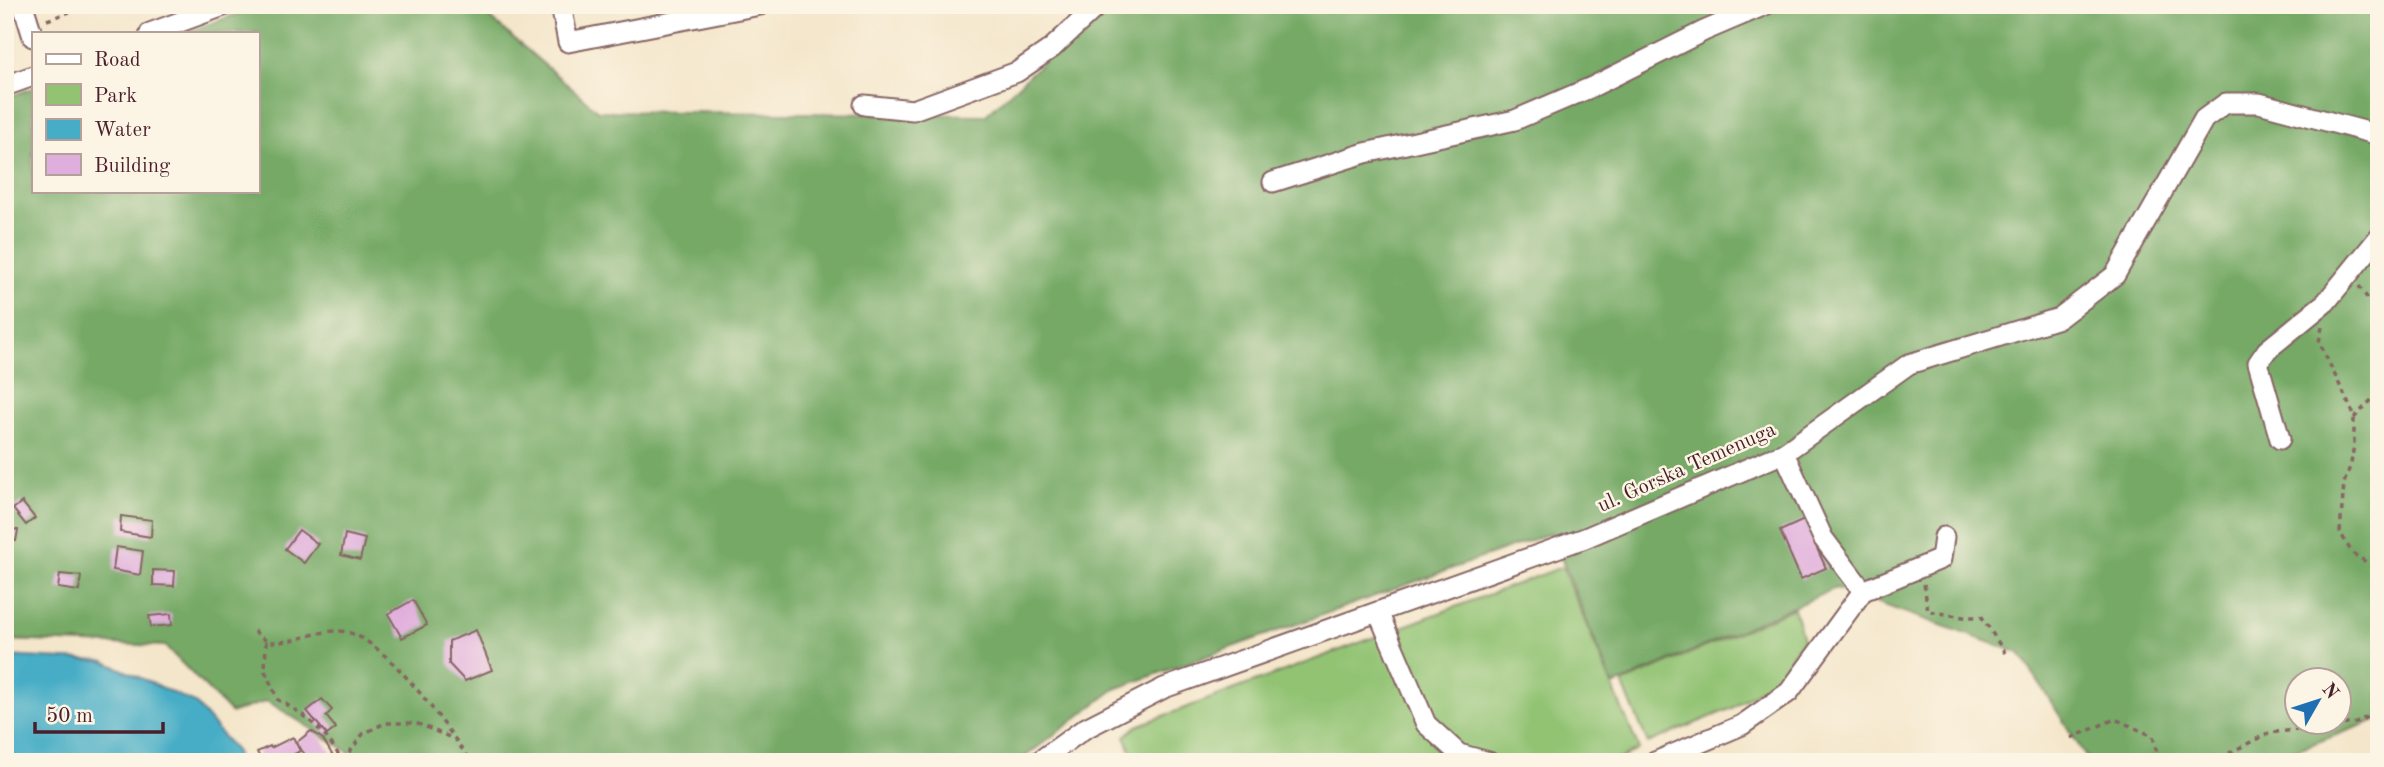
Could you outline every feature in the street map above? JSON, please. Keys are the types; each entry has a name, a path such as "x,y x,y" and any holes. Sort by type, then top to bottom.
{"street":[{"path":"23,5 32,34"},
{"path":"561,5 568,42 760,5"},
{"path":"864,105 913,110 1017,72 1052,48 1098,5"},
{"path":"1273,181 1365,153 1515,120 1592,87 1704,31 1765,5"},
{"path":"153,32 223,6"},
{"path":"5,86 32,76"},
{"name":"ul. Gorska Temenuga","path":"1038,762 1084,729 1164,688 1585,538 1784,453 1909,364 2059,318 2115,275 2204,119 2226,103 2259,103 2379,135"},
{"path":"2280,439 2258,363 2267,350 2326,302 2379,237"},
{"path":"1784,453 1823,538 1863,591"},
{"path":"1655,762 1742,724 1789,692 1863,591 1941,559 1944,537"},
{"path":"1378,612 1426,724 1459,754 1489,762"}],"path":[{"path":"2353,272 2358,285 2379,315"},
{"path":"2326,302 2319,342 2338,378 2354,418 2354,444 2344,483 2340,532 2352,553 2379,570"},
{"path":"2354,418 2379,392"},
{"path":"1926,565 1924,586 1928,611 1982,617 2005,653"},
{"path":"254,631 265,640 282,641 308,634 333,632 347,632 364,640 410,680 471,762"},
{"path":"265,640 265,671 278,700 296,709 329,739 342,761 363,734 385,723 416,723 456,740"},
{"path":"2211,762 2269,733 2356,723 2379,710"},
{"path":"2071,738 2115,719 2153,736 2159,762"},
{"path":"2158,755 2191,762"}],"green space":[{"path":"262,5 475,5 598,111 986,115 1104,5 2379,5 2379,719 2352,729 2352,666 2282,666 2282,736 2334,736 2264,762 2088,760 2020,653 1836,588 1613,686 1551,533 1115,689 1018,762 353,762 355,756 267,701 231,713 165,646 5,640 5,98 32,88 32,192 259,192 259,32 187,32"},
{"path":"1562,567 1639,749 1614,762 1135,762 1125,736 1137,726"},
{"path":"1794,608 1803,639 1776,679 1732,708 1648,743 1622,683"}],"water":[{"path":"5,656 104,661 195,703 236,752 240,762 5,762"}],"building":[{"path":"22,502 35,518 26,525 13,509"},
{"path":"121,516 152,520 151,537 120,532"},
{"path":"1804,520 1826,568 1801,579 1780,531"},
{"path":"5,527 18,530 16,541 5,539"},
{"path":"299,530 318,544 304,563 285,549"},
{"path":"345,534 365,539 360,560 341,555"},
{"path":"116,547 143,551 140,575 113,570"},
{"path":"153,570 175,571 174,586 153,585"},
{"path":"60,574 81,576 79,591 58,588"},
{"path":"413,600 427,625 402,638 388,614"},
{"path":"171,614 172,625 151,627 149,616"},
{"path":"476,630 492,670 465,681 449,664 449,641"},
{"path":"322,699 332,710 326,716 336,728 327,735 307,711"},
{"path":"311,731 323,739 333,756 326,762 311,762 296,743"},
{"path":"293,737 300,751 280,762 262,762 257,752"}]}
